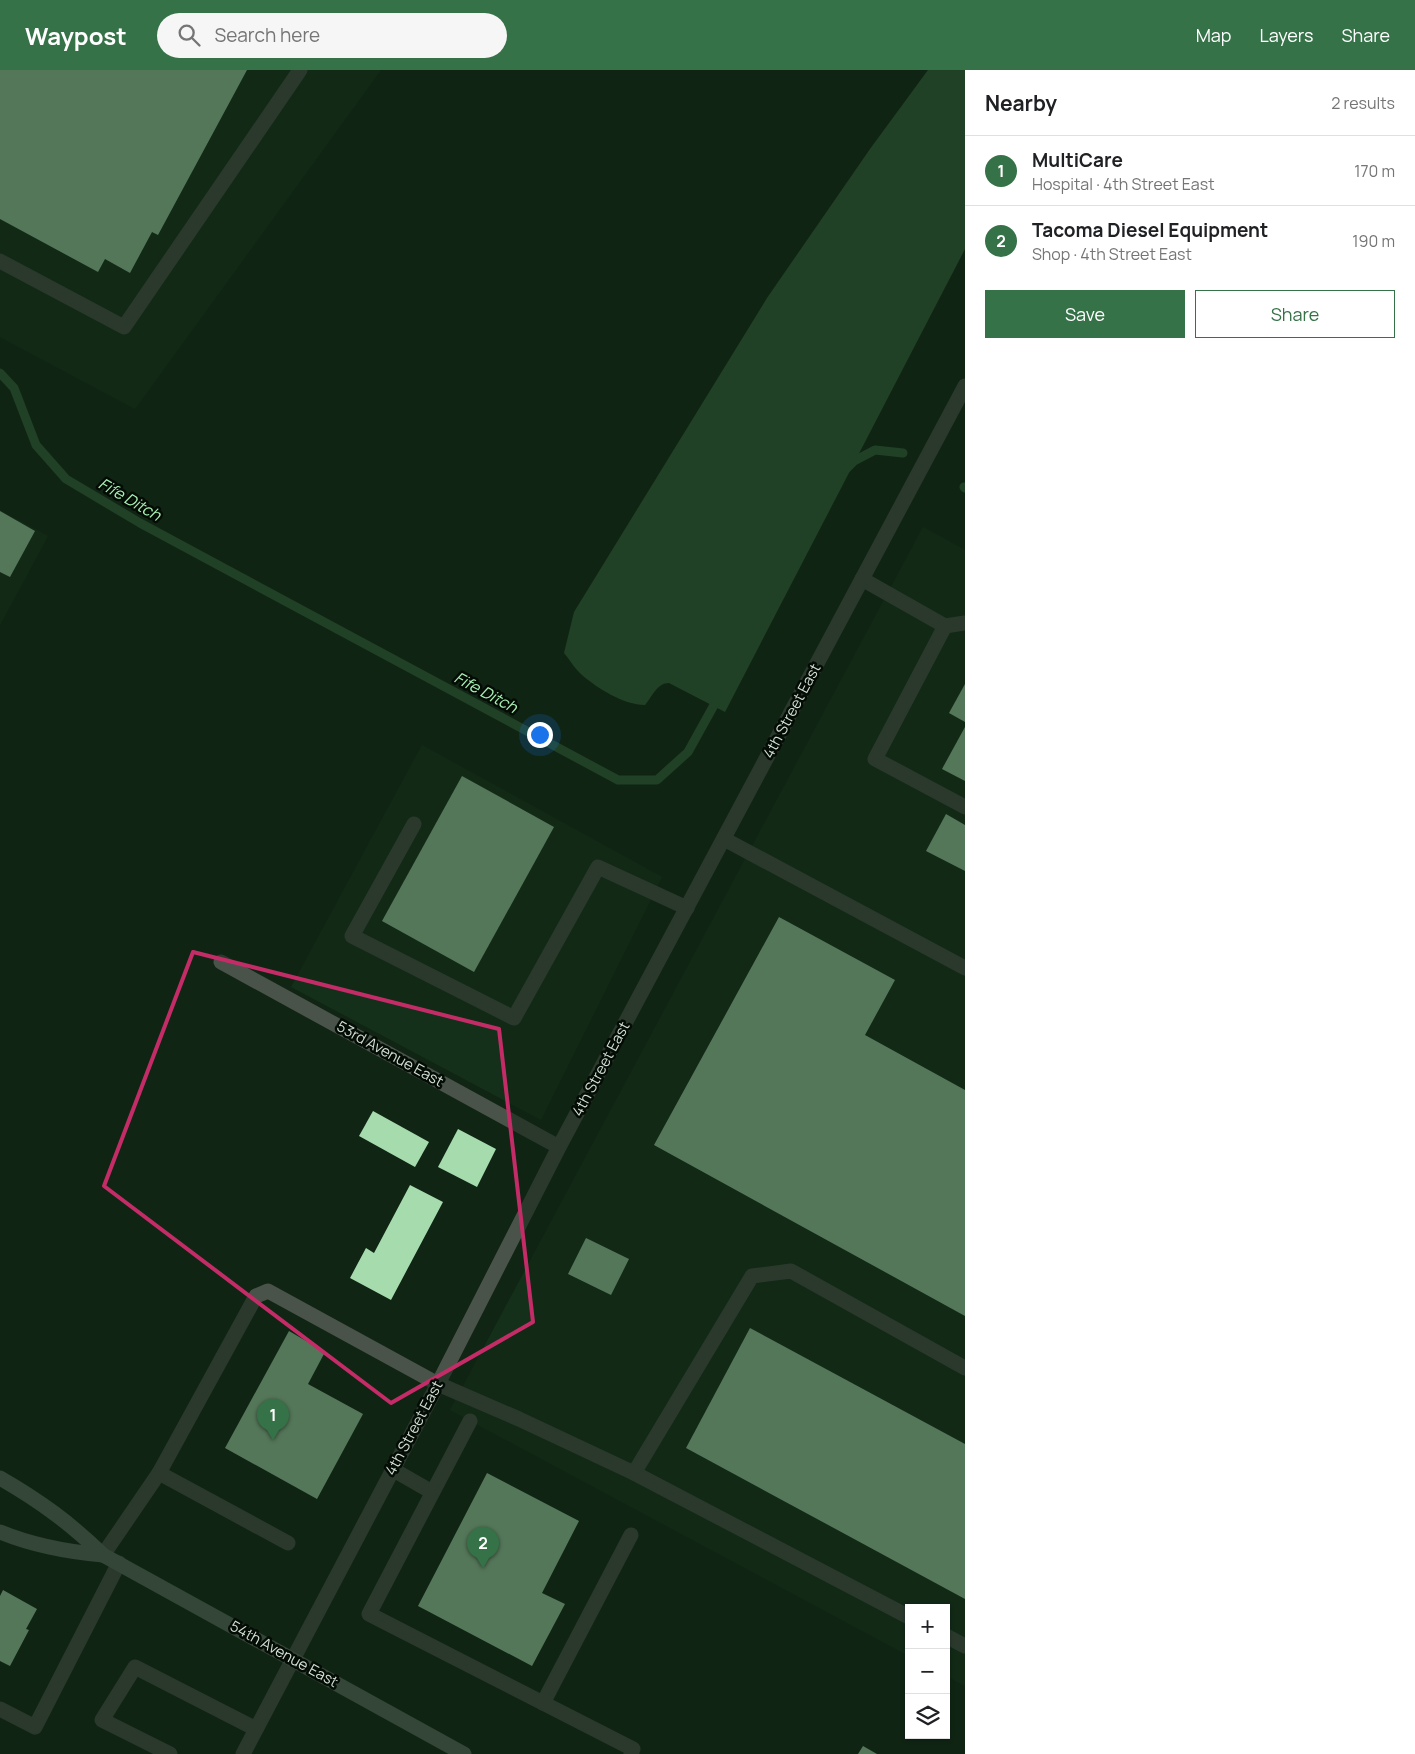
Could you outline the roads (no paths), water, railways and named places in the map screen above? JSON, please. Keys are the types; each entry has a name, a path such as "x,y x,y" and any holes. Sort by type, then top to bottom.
{"main road":[{"name":"54th Avenue East","path":"0,1478 58,1514 103,1555 464,1754"},
{"name":"54th Avenue East","path":"0,1532 43,1547 73,1553 103,1555"}],"street":[{"path":"0,261 124,327 300,70"},
{"name":"4th Street East","path":"243,1754 438,1384 559,1147 965,386"},
{"path":"862,579 945,626 965,623"},
{"path":"945,626 875,759 965,808"},
{"path":"414,824 352,936 514,1018 598,867 687,908"},
{"path":"724,839 965,968"},
{"name":"53rd Avenue East","path":"221,962 559,1147"},
{"path":"634,1473 752,1276 791,1271 965,1368"},
{"path":"103,1555 159,1473 256,1296 268,1291 438,1384 519,1419 634,1473 905,1615"},
{"path":"470,1421 369,1614 633,1749 631,1754"},
{"path":"392,1469 432,1492"},
{"path":"159,1473 288,1543"},
{"path":"543,1704 631,1535"},
{"path":"0,1708 35,1726 119,1563"},
{"path":"950,1638 965,1646"},
{"path":"170,1754 102,1720 135,1667 256,1730"}],"waterway":[{"name":"Fife Ditch","path":"0,373 14,388 36,445 66,479 140,523 618,780 657,780 688,752 719,696"},
{"name":"Fife Ditch","path":"846,469 854,461 875,450 903,453"}],"place":[{"name":"MultiCare","path":"273,1440"},
{"name":"Tacoma Diesel Equipment","path":"483,1568"}]}
